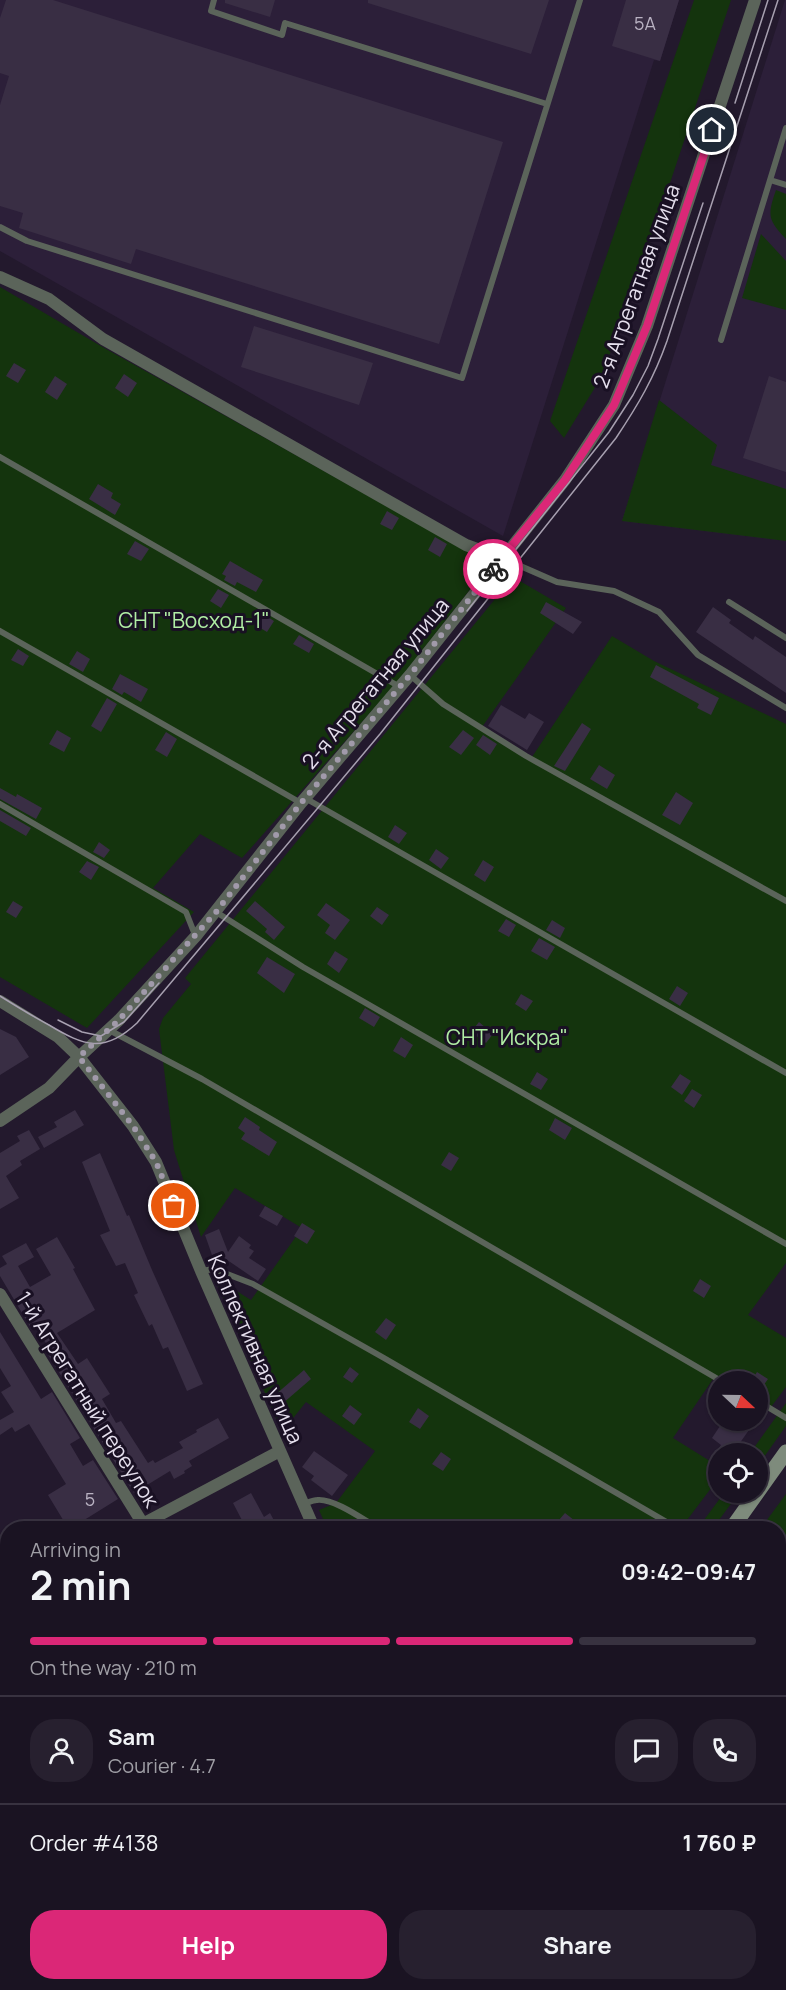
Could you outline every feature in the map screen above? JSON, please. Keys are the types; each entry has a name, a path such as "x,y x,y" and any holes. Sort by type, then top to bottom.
{"main road":[{"path":"737,1521 786,1452"}],"street":[{"name":"2-я Агрегатная улица","path":"0,1121 50,1088 119,1020 195,936 303,801 410,675 565,480 614,405 647,326 755,0"},
{"path":"0,277 49,299 104,339 466,545 502,558"},
{"name":"Коллективная улица","path":"0,1000 58,1037 81,1055 133,1126 156,1162 310,1521"},
{"name":"1-й Агрегатный переулок","path":"0,1294 136,1521"},
{"path":"148,1521 280,1451"}],"lane":[{"path":"214,0 211,11 282,34 285,23 547,104"},
{"path":"0,227 27,241 462,378 580,0"},
{"path":"721,340 786,128"},
{"path":"770,180 786,185"},
{"path":"0,456 400,687"},
{"path":"502,558 557,582 614,591 659,612 698,654 786,708"},
{"path":"729,602 786,638"},
{"path":"0,631 786,1073"},
{"path":"410,675 443,704 526,756 786,901"},
{"path":"0,804 186,912 195,936"},
{"path":"216,912 303,967 786,1244"},
{"path":"104,1033 202,1079 708,1373"},
{"path":"201,1271 214,1269 253,1284 664,1521"},
{"path":"768,1407 786,1418"},
{"path":"302,1504 317,1499 332,1503 365,1521"}],"shaded area":[{"path":"0,0 679,0 660,61 654,60 503,536 0,251"},
{"path":"785,0 786,541 622,521"}],"green space":[{"path":"694,0 731,0 629,306 599,381 564,438 550,421"},
{"path":"776,190 786,194 786,239 771,217 771,206"},
{"path":"761,234 786,261 786,310 742,298"},
{"name":"СНТ \"Восход-1\"","path":"0,287 106,349 490,564 399,680 242,858 200,834 153,888 194,912 87,1028 0,977"},
{"path":"659,400 717,445 711,465 786,489 786,541 622,521"},
{"name":"СНТ \"Искра\"","path":"513,577 566,608 482,727 532,757 612,636 654,661 786,724 786,1263 748,1315 786,1338 786,1387 768,1411 768,1371 708,1371 708,1386 673,1438 708,1460 708,1492 686,1521 324,1521 319,1510 336,1503 375,1451 306,1402 282,1432 216,1281 222,1282 251,1300 302,1228 235,1188 201,1237 174,1150 159,1029 163,1018 191,984 185,978"},
{"path":"786,1403 786,1426 768,1451 768,1443 757,1443"},
{"path":"786,1494 786,1521 766,1521"},
{"path":"717,1503 732,1503 718,1521 703,1521"}],"building":[{"path":"6,0 53,0 503,142 439,344 136,249 131,264 19,228 23,213 0,206 0,105 9,76 0,73 0,18"},
{"path":"225,0 275,0 270,17 225,3"},
{"path":"368,0 549,0 531,54 368,3"},
{"path":"626,0 679,0 660,61 612,46"},
{"path":"254,326 373,363 359,405 241,367"},
{"path":"14,363 26,370 18,383 6,376"},
{"path":"124,374 137,383 128,397 115,388"},
{"path":"55,376 67,384 57,400 45,392"},
{"path":"769,376 786,382 786,472 743,458"},
{"path":"98,484 113,493 111,498 121,504 115,515 89,499"},
{"path":"387,511 399,518 392,530 380,524"},
{"path":"435,537 447,544 440,557 428,550"},
{"path":"135,541 149,549 141,561 127,554"},
{"path":"230,561 263,580 256,592 237,582 235,586 224,580 226,576 222,574"},
{"path":"218,589 229,595 221,608 210,601"},
{"path":"546,602 582,622 573,634 540,613"},
{"path":"713,607 731,620 729,623 753,640 755,636 786,657 786,693 696,632"},
{"path":"263,614 274,621 267,632 257,626"},
{"path":"299,635 314,644 309,653 293,644"},
{"path":"18,649 29,656 23,666 11,660"},
{"path":"77,651 90,659 83,672 69,664"},
{"path":"656,665 719,698 711,715 697,708 699,704 650,677"},
{"path":"120,674 148,689 141,702 124,692 122,695 112,689"},
{"path":"107,698 117,704 101,732 91,726"},
{"path":"501,705 525,719 529,713 544,722 527,750 488,726"},
{"path":"582,723 591,729 565,771 554,766"},
{"path":"57,730 71,738 64,752 49,744"},
{"path":"463,730 474,738 461,755 449,747"},
{"path":"166,732 177,739 167,757 155,750"},
{"path":"483,735 497,744 490,755 476,745"},
{"path":"599,765 615,775 607,789 590,779"},
{"path":"0,788 16,797 17,794 42,808 36,819 0,799"},
{"path":"676,792 693,803 680,825 662,815"},
{"path":"0,810 31,828 26,836 0,821"},
{"path":"395,825 407,833 399,844 388,837"},
{"path":"99,842 110,850 104,858 93,852"},
{"path":"436,849 449,858 441,869 429,860"},
{"path":"483,860 494,867 485,882 474,875"},
{"path":"87,861 99,867 91,880 79,872"},
{"path":"13,901 23,907 16,918 6,912"},
{"path":"255,901 285,927 274,940 265,932 267,929 246,911"},
{"path":"326,903 350,920 335,940 325,933 330,925 317,915"},
{"path":"377,907 389,915 382,925 370,916"},
{"path":"506,919 516,925 509,937 498,931"},
{"path":"552,920 565,928 560,938 546,930"},
{"path":"539,938 555,947 547,960 531,951"},
{"path":"335,951 348,959 339,973 327,964"},
{"path":"267,957 295,974 284,993 257,973"},
{"path":"677,986 688,993 680,1006 669,999"},
{"path":"521,994 533,1001 526,1011 515,1004"},
{"path":"365,1008 380,1017 374,1027 359,1018"},
{"path":"479,1022 493,1034 486,1043 471,1032"},
{"path":"0,1029 16,1037 29,1057 0,1075"},
{"path":"401,1037 413,1045 405,1058 393,1051"},
{"path":"537,1072 548,1079 541,1090 530,1084"},
{"path":"680,1074 691,1081 682,1095 671,1087"},
{"path":"692,1089 702,1095 694,1108 684,1101"},
{"path":"75,1110 84,1125 44,1148 38,1137 57,1127 54,1122"},
{"path":"245,1117 277,1142 269,1156 241,1139 245,1133 238,1128"},
{"path":"555,1118 572,1128 565,1140 549,1130"},
{"path":"29,1130 40,1149 20,1161 22,1165 6,1176 19,1198 0,1209 0,1153 20,1141 17,1136"},
{"path":"449,1152 459,1158 451,1171 441,1165"},
{"path":"100,1153 203,1384 187,1391 168,1347 163,1349 152,1324 149,1326 134,1295 138,1293 125,1263 116,1266 100,1235 110,1231 82,1162"},
{"path":"265,1206 283,1216 277,1226 259,1216"},
{"path":"302,1223 315,1231 307,1244 294,1236"},
{"path":"219,1229 228,1252 239,1236 251,1245 249,1248 254,1251 249,1258 266,1269 258,1281 217,1253 212,1255 205,1235"},
{"path":"57,1237 95,1310 57,1333 78,1364 87,1358 110,1394 102,1399 116,1423 121,1421 148,1463 153,1460 155,1463 183,1448 179,1442 218,1418 229,1438 189,1461 192,1466 174,1479 170,1471 134,1493 44,1348 48,1346 34,1326 31,1328 0,1276 0,1268 7,1264 2,1256 26,1243 34,1257 18,1266 30,1287 51,1275 36,1249"},
{"path":"700,1279 711,1286 704,1298 693,1291"},
{"path":"386,1318 396,1325 386,1340 375,1332"},
{"path":"0,1332 41,1399 52,1392 80,1438 70,1444 83,1466 93,1460 118,1499 83,1521 64,1521 48,1495 66,1484 29,1424 15,1432 12,1427 0,1435 0,1420 14,1412 1,1392 11,1386 0,1368"},
{"path":"350,1367 359,1374 352,1383 343,1377"},
{"path":"304,1370 311,1379 282,1404 275,1395"},
{"path":"350,1405 362,1414 354,1425 342,1416"},
{"path":"418,1408 429,1416 420,1429 409,1422"},
{"path":"717,1431 748,1431 740,1443 718,1443 712,1438"},
{"path":"314,1451 348,1475 332,1496 311,1480 314,1476 302,1467"},
{"path":"441,1452 451,1459 443,1471 432,1464"},
{"path":"251,1493 264,1517 270,1513 274,1521 242,1521 233,1503"},
{"path":"565,1513 575,1521 558,1521"}],"tram line":[{"path":"735,103 768,0"},
{"path":"0,996 61,1032 94,1044 114,1039 137,1023 380,734 616,438 645,391 667,341 778,0"},
{"path":"467,611 609,432 633,395 648,366 658,339 703,203"},
{"path":"58,1020 82,1032 101,1036 124,1022 159,983"}],"way so far":[{"path":"174,1206 156,1162 133,1126 79,1057 119,1020 216,912 301,803 410,675 493,569"}],"route":[{"path":"493,569 565,480 614,405 647,326 712,130"}]}
